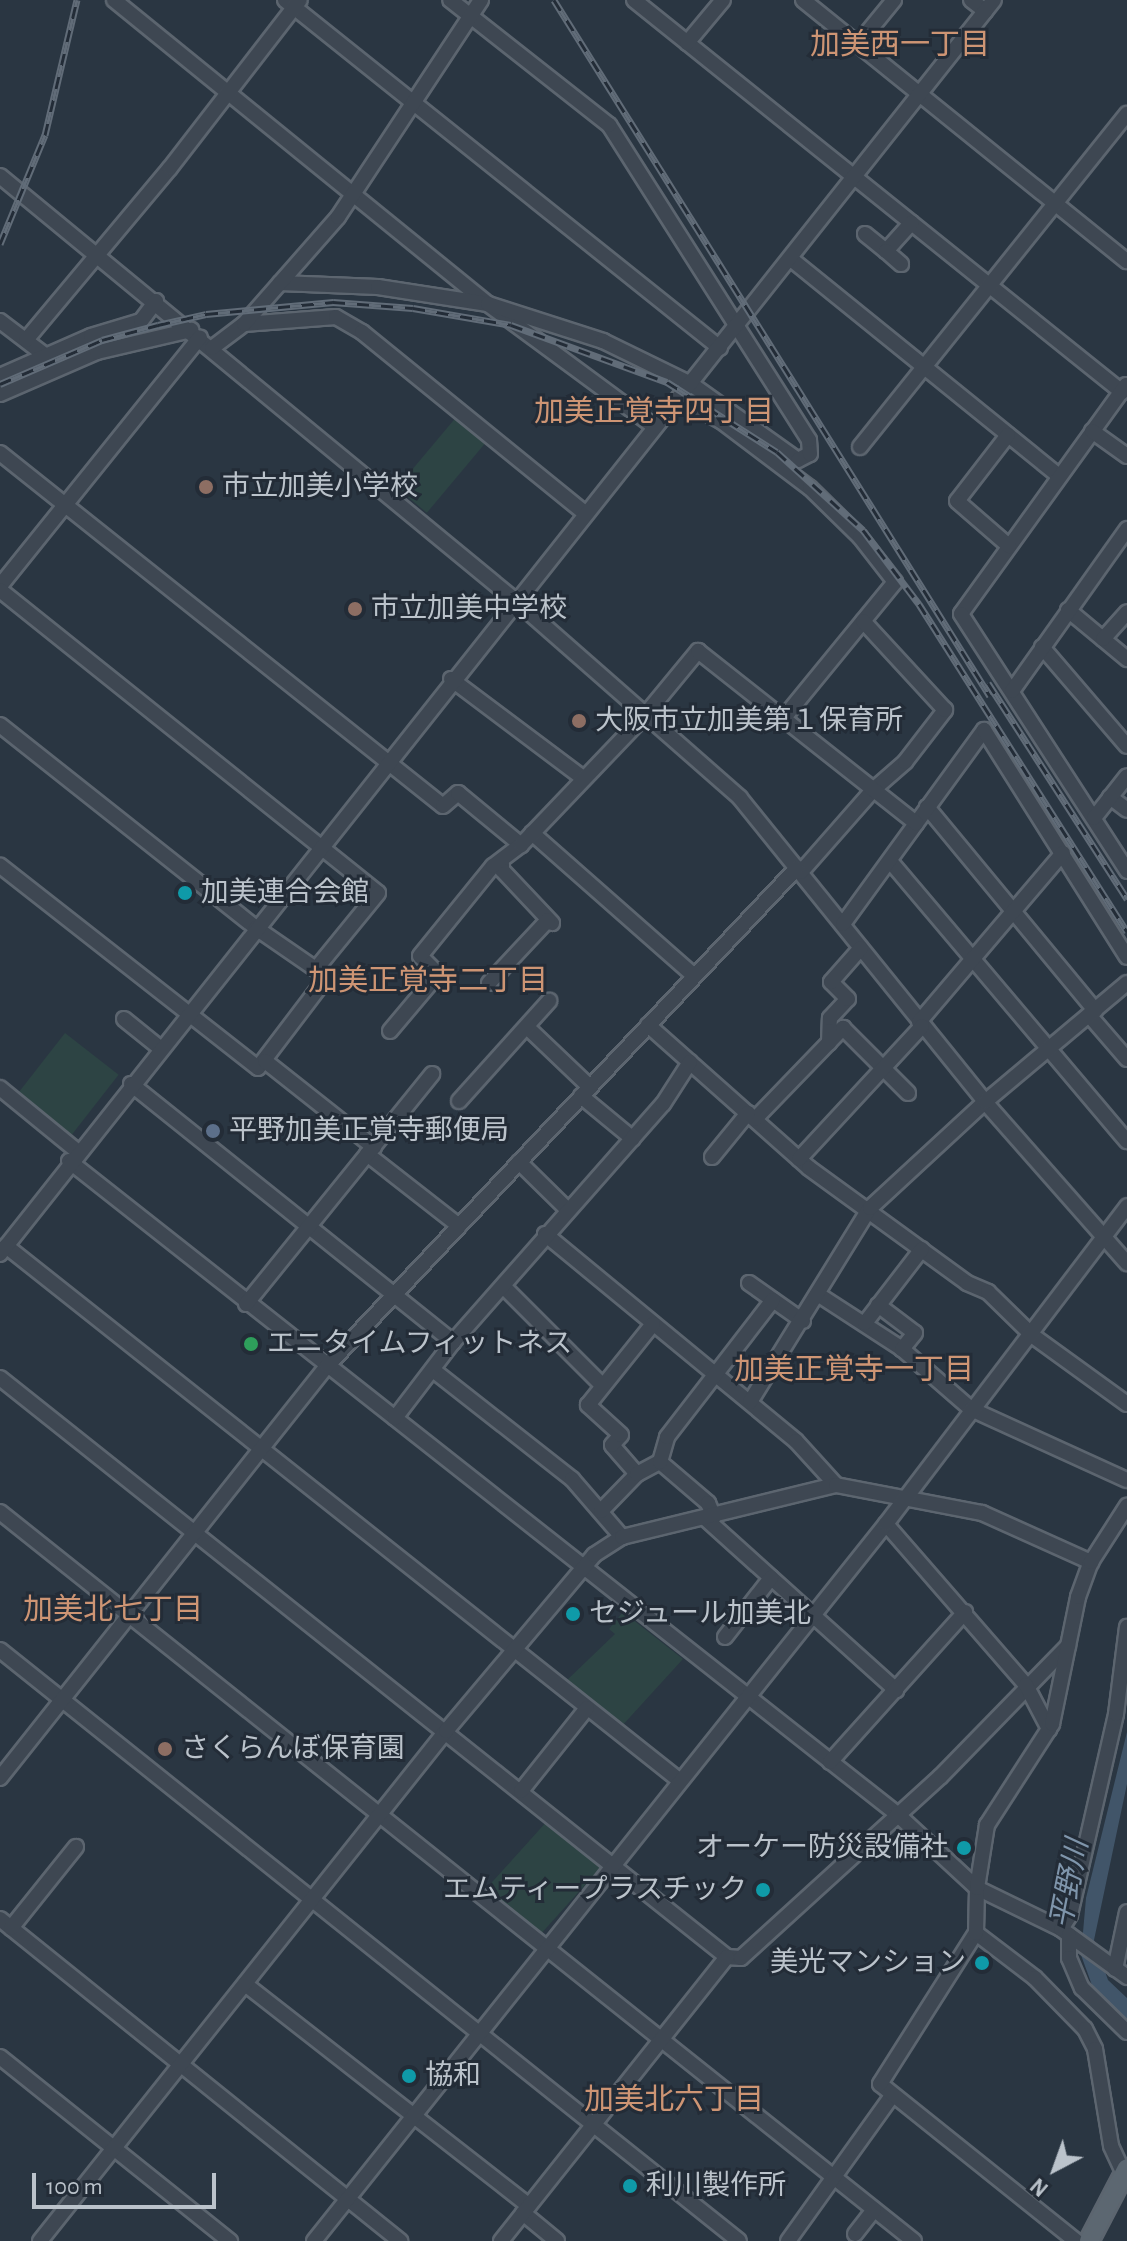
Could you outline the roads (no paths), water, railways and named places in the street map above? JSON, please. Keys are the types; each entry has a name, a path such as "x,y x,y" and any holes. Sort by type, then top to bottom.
{"main road":[{"path":"1089,2241 1126,2174"}],"street":[{"path":"114,0 355,191 488,304 655,427"},
{"path":"280,283 378,287 488,304 603,341 691,384 798,460 810,454 809,440 609,125 450,0"},
{"path":"212,348 244,324 355,191 481,0"},
{"path":"634,0 990,286 1124,388 961,614 1127,871"},
{"path":"687,43 723,0"},
{"path":"803,0 1127,261"},
{"path":"858,44 894,0"},
{"path":"6,1245 451,679 720,348 990,6 971,0"},
{"path":"26,340 170,168 294,2 720,348"},
{"path":"860,447 1125,120"},
{"path":"0,176 195,333 516,601 740,798 985,1102 1127,1263"},
{"path":"886,251 911,223"},
{"path":"865,234 901,264"},
{"path":"791,259 1059,476"},
{"path":"0,376 141,321 156,301"},
{"path":"244,324 336,317 362,332 585,513"},
{"path":"0,321 61,368"},
{"path":"0,394 97,352 195,333"},
{"path":"195,333 0,588 378,893 316,969"},
{"path":"679,398 774,459 860,537 895,582 783,719"},
{"path":"1092,431 1127,456"},
{"path":"1008,435 957,501 1009,546"},
{"path":"0,453 443,806 458,793 521,845"},
{"path":"1012,691 1127,529"},
{"path":"1068,610 1127,659"},
{"path":"1103,639 1127,612"},
{"path":"0,1778 327,1366 694,976 873,790 905,762 945,710 863,621"},
{"path":"1042,647 1127,746"},
{"path":"390,1031 438,974 420,956 493,866 502,864 646,714 698,651 916,823"},
{"path":"451,679 584,779"},
{"path":"0,725 256,928 327,977 258,1068 0,866"},
{"path":"843,924 984,730 1127,957"},
{"path":"1094,818 1127,776"},
{"path":"1110,797 1127,810"},
{"path":"927,807 1012,910 1127,1059"},
{"path":"532,833 694,976"},
{"path":"799,1159 883,1069 971,959 1063,853"},
{"path":"890,861 1127,1141"},
{"path":"489,983 550,921 502,864"},
{"path":"829,1043 830,1018 848,999 831,982 861,948"},
{"path":"750,1402 803,1321 870,1208 985,1102 1127,983"},
{"path":"459,1101 528,1028 549,1001"},
{"path":"124,1019 160,1048"},
{"path":"648,1025 799,1159 870,1208 967,1283 988,1292 1033,1336 1127,1404"},
{"path":"528,1028 633,1139"},
{"path":"712,1157 843,1028 908,1093"},
{"path":"265,1061 459,1226"},
{"path":"395,1418 453,1342 545,1234 633,1139 690,1062"},
{"path":"246,1304 432,1074"},
{"path":"131,1084 453,1342"},
{"path":"0,1088 73,1156 246,1304 897,1814 977,1888 1068,1934 1116,1967 1127,1912"},
{"path":"519,1162 567,1209"},
{"path":"314,2241 886,1524 971,1409 1033,1336 1127,1206"},
{"path":"0,1225 6,1245 679,1780"},
{"path":"545,1234 750,1402 836,1485"},
{"path":"865,1323 922,1249"},
{"path":"749,1283 803,1321"},
{"path":"503,1286 603,1386"},
{"path":"819,1295 902,1349 971,1409 1127,1480"},
{"path":"601,1511 637,1474 660,1462 667,1437 773,1300"},
{"path":"878,1305 915,1333 902,1349"},
{"path":"637,1474 612,1445 621,1435 588,1405 653,1324"},
{"path":"433,1370 572,1479 622,1537"},
{"path":"0,1378 727,1957 741,1958 981,1737 1026,1685 1068,1646"},
{"path":"660,1462 708,1503 710,1518 771,1578 896,1690"},
{"path":"40,2241 581,1565 622,1537 836,1485 982,1513 1091,1562"},
{"path":"1076,2241 891,2097 880,2084 976,1933 977,1888 987,1825 1049,1729 1091,1562 1127,1506"},
{"path":"0,1512 379,1817 835,2174 914,2241"},
{"path":"886,1524 1026,1685 1049,1729"},
{"path":"725,1637 771,1578"},
{"path":"830,1762 965,1612"},
{"path":"1127,1627 1116,1714 1068,1934 1069,1958 1082,1988 1127,2032"},
{"path":"0,1650 595,2122 739,2241"},
{"path":"521,1791 587,1708"},
{"path":"76,1847 6,1923 400,2241"},
{"path":"976,1933 1035,1978 1085,2029 1095,2049 1111,2146 1126,2174"},
{"path":"501,2241 659,2038 727,1957"},
{"path":"245,1984 414,2116 526,2210 557,2241"},
{"path":"0,2057 230,2241"},
{"path":"788,2241 891,2097"},
{"path":"855,2234 874,2210"}],"water":[{"name":"平野川","path":"1127,1732 1127,1784 1094,1940 1108,1980 1127,1998 1127,2020 1093,1988 1081,1955 1086,1898"}],"railway":[{"path":"0,244 45,135 77,0"},
{"path":"554,0 990,696"},
{"path":"0,384 102,340 158,325 206,314 333,302 413,308 511,325 667,382 777,452 863,530 919,604 1127,932"},
{"path":"988,683 1127,899"}],"place":[{"name":"市立加美小学校","path":"206,487"},
{"name":"市立加美中学校","path":"355,609"},
{"name":"大阪市立加美第１保育所","path":"579,721"},
{"name":"加美連合会館","path":"185,893"},
{"name":"平野加美正覚寺郵便局","path":"213,1131"},
{"name":"エニタイムフィットネス","path":"251,1344"},
{"name":"セジュール加美北","path":"573,1614"},
{"name":"さくらんぼ保育園","path":"165,1749"},
{"name":"オーケー防災設備社","path":"964,1848"},
{"name":"エムティープラスチック","path":"763,1890"},
{"name":"美光マンション","path":"982,1963"},
{"name":"協和","path":"409,2076"},
{"name":"利川製作所","path":"630,2186"}],"district":[{"name":"加美西一丁目","path":"900,45"},
{"name":"加美正覚寺四丁目","path":"654,412"},
{"name":"加美正覚寺二丁目","path":"428,981"},
{"name":"加美正覚寺一丁目","path":"854,1370"},
{"name":"加美北七丁目","path":"113,1610"},
{"name":"加美北六丁目","path":"674,2100"}]}
